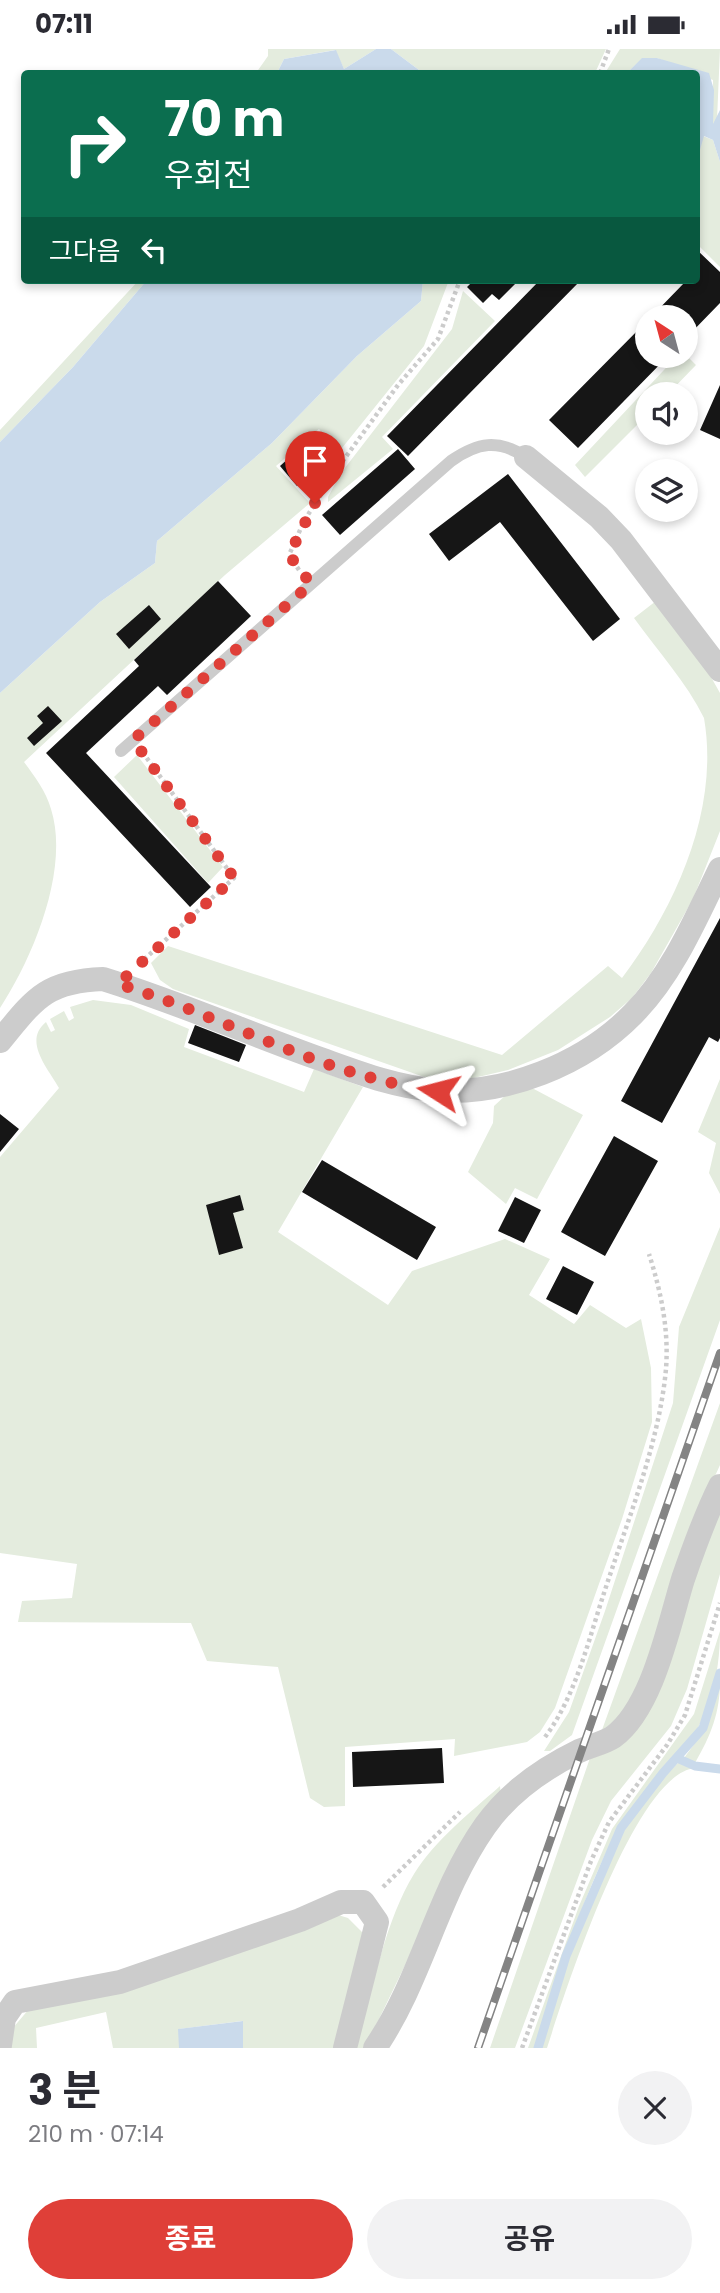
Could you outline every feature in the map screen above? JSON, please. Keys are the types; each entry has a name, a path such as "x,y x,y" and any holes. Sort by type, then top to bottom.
{"street":[{"path":"526,457 599,517 621,540 720,670"},
{"path":"0,1041 32,1000 56,986 96,979 118,984 342,1067 396,1083 438,1091 499,1086 562,1063 599,1042 634,1014 677,954 720,869"},
{"path":"375,2048 390,2026 453,1881 485,1825 509,1797 543,1770 613,1737 637,1709 650,1681 707,1514 720,1486"},
{"path":"0,2045 4,2018 15,2002 120,1982 300,1920 341,1902 363,1902 377,1922 345,2048"}],"lane":[{"path":"121,751 469,449 496,444 526,457"}],"path":[{"path":"601,70 609,49"},
{"path":"311,584 291,561 292,545 337,468 398,385 438,339 459,284"},
{"path":"118,984 234,878 133,740"},
{"path":"537,1744 557,1721 582,1658 624,1532 660,1405 667,1337 662,1298 649,1254"},
{"path":"522,2048 591,1861 610,1822 667,1745 685,1715 720,1603"},
{"path":"363,1902 385,1885 469,1804"}],"shaded area":[{"path":"268,49 376,49 344,69 335,50 284,59 278,70 258,70 268,56"},
{"path":"391,49 606,49 596,70 419,70"},
{"path":"620,49 720,49 717,120 713,125 713,80 700,75 700,70 688,70 657,58 643,58 630,70 607,70"},
{"path":"703,136 713,140 720,162 720,267 700,247 700,146"},
{"path":"135,284 144,284 73,367 0,442 0,430"},
{"path":"423,284 447,284 424,346 338,453 319,429 276,466 310,503 225,575 24,762 49,802 56,833 56,858 52,885 36,939 0,1008 0,693 100,602 155,563 157,541 272,443 357,356 421,301"},
{"path":"463,291 495,321 382,437 393,449 328,502 341,473 452,329"},
{"path":"666,368 693,368 680,382 653,382"},
{"path":"635,401 635,427 585,477 575,465"},
{"path":"656,601 703,663 720,693 720,831 693,899 651,973 632,998 610,1017 558,1050 508,1070 461,1081 427,1078 173,989 160,980 151,963 168,946 502,1055 608,966 622,978 659,921 675,889 689,856 705,788 707,753 704,718 680,679 634,618"},
{"path":"137,755 223,867 208,883 114,777"},
{"path":"93,1000 131,1005 189,1029 184,1047 304,1092 314,1069 363,1087 278,1232 388,1305 412,1271 505,1239 550,1259 529,1295 574,1324 590,1305 626,1328 641,1319 651,1368 652,1422 622,1519 555,1708 540,1732 527,1742 454,1756 455,1739 345,1747 345,1806 324,1807 310,1798 278,1667 207,1661 191,1623 18,1622 22,1601 72,1598 77,1564 0,1553 0,1157 59,1088 39,1054 39,1029 46,1022 51,1032 55,1030 50,1019 64,1011 69,1021 74,1018 70,1007"},
{"path":"720,1079 720,1194 709,1173 716,1143 698,1132"},
{"path":"532,1088 583,1115 537,1199 515,1188 506,1204 468,1172 493,1123 494,1106 507,1094"},
{"path":"720,1227 720,1320 572,1735 550,1751 544,1751 569,1712 605,1611 673,1403 679,1327"},
{"path":"720,1403 720,1465 700,1509 646,1669 620,1718 602,1730"},
{"path":"720,1503 720,1574 687,1689 671,1726 611,1801 592,1840 515,2048 490,2048 590,1758 614,1748"},
{"path":"720,1631 715,1681 705,1712 680,1755 637,1802 616,1833 581,1911 534,2048 528,2048 579,1906 612,1829 694,1714"},
{"path":"720,1681 714,1723 695,1763 684,1758 706,1728"},
{"path":"680,1761 695,1768 672,1779 649,1807 626,1845 586,1937 547,2048 540,2048 563,1971 591,1894 629,1823 652,1790"},
{"path":"500,1786 501,1797 410,1955 365,2048 356,2048 387,1936 414,1874 443,1838"},
{"path":"335,1914 348,1918 363,1933 336,2048 243,2048 242,2021 179,2029 179,2048 113,2048 106,2012 36,2028 37,2048 10,2048 12,2029 29,2009"}],"water":[{"path":"376,49 391,49 419,70 278,70 284,59 336,50 344,69"},
{"path":"642,58 657,58 699,70 630,70"},
{"path":"700,70 709,73 714,90 713,124 720,110 720,162 713,140 704,136 700,150"},
{"path":"144,284 423,284 421,301 357,356 272,443 157,541 155,563 100,602 0,693 0,442 73,367"},
{"path":"243,2021 243,2048 179,2048 178,2029"}],"building":[{"path":"700,253 720,272 720,303 698,326 698,305 663,305 683,284 700,284"},
{"path":"470,284 515,284 499,300 492,294 483,303 467,287"},
{"path":"536,284 577,284 408,456 387,436"},
{"path":"635,333 635,368 656,368 643,382 635,382 635,390 578,448 549,420"},
{"path":"720,385 720,439 700,430"},
{"path":"316,434 334,454 297,486 280,466"},
{"path":"398,449 415,469 340,535 322,515"},
{"path":"508,474 620,619 593,641 500,522 449,561 429,534"},
{"path":"218,581 251,616 167,695 158,686 86,753 211,887 190,907 46,753 139,666 134,660"},
{"path":"149,605 161,619 129,649 116,634"},
{"path":"48,706 62,721 34,746 27,738 43,723 37,716"},
{"path":"720,918 720,1038 718,1042 709,1037 662,1123 621,1101"},
{"path":"195,1025 246,1045 239,1062 188,1043"},
{"path":"0,1114 19,1129 0,1152"},
{"path":"614,1136 658,1161 605,1256 561,1232"},
{"path":"322,1160 436,1227 417,1260 302,1192"},
{"path":"240,1195 244,1210 233,1213 243,1248 219,1255 206,1205"},
{"path":"515,1197 541,1210 524,1243 498,1231"},
{"path":"563,1266 594,1282 577,1315 546,1299"},
{"path":"442,1748 444,1783 353,1787 352,1752"}],"waterway":[{"path":"538,2048 566,1956 621,1828 663,1773 703,1728 720,1673"},
{"path":"679,1759 695,1766 720,1769"}],"railway":[{"path":"478,2048 720,1353"}],"route":[{"path":"315,503 289,555 311,584 133,740 234,878 118,984 352,1070 415,1088 438,1091"}]}
